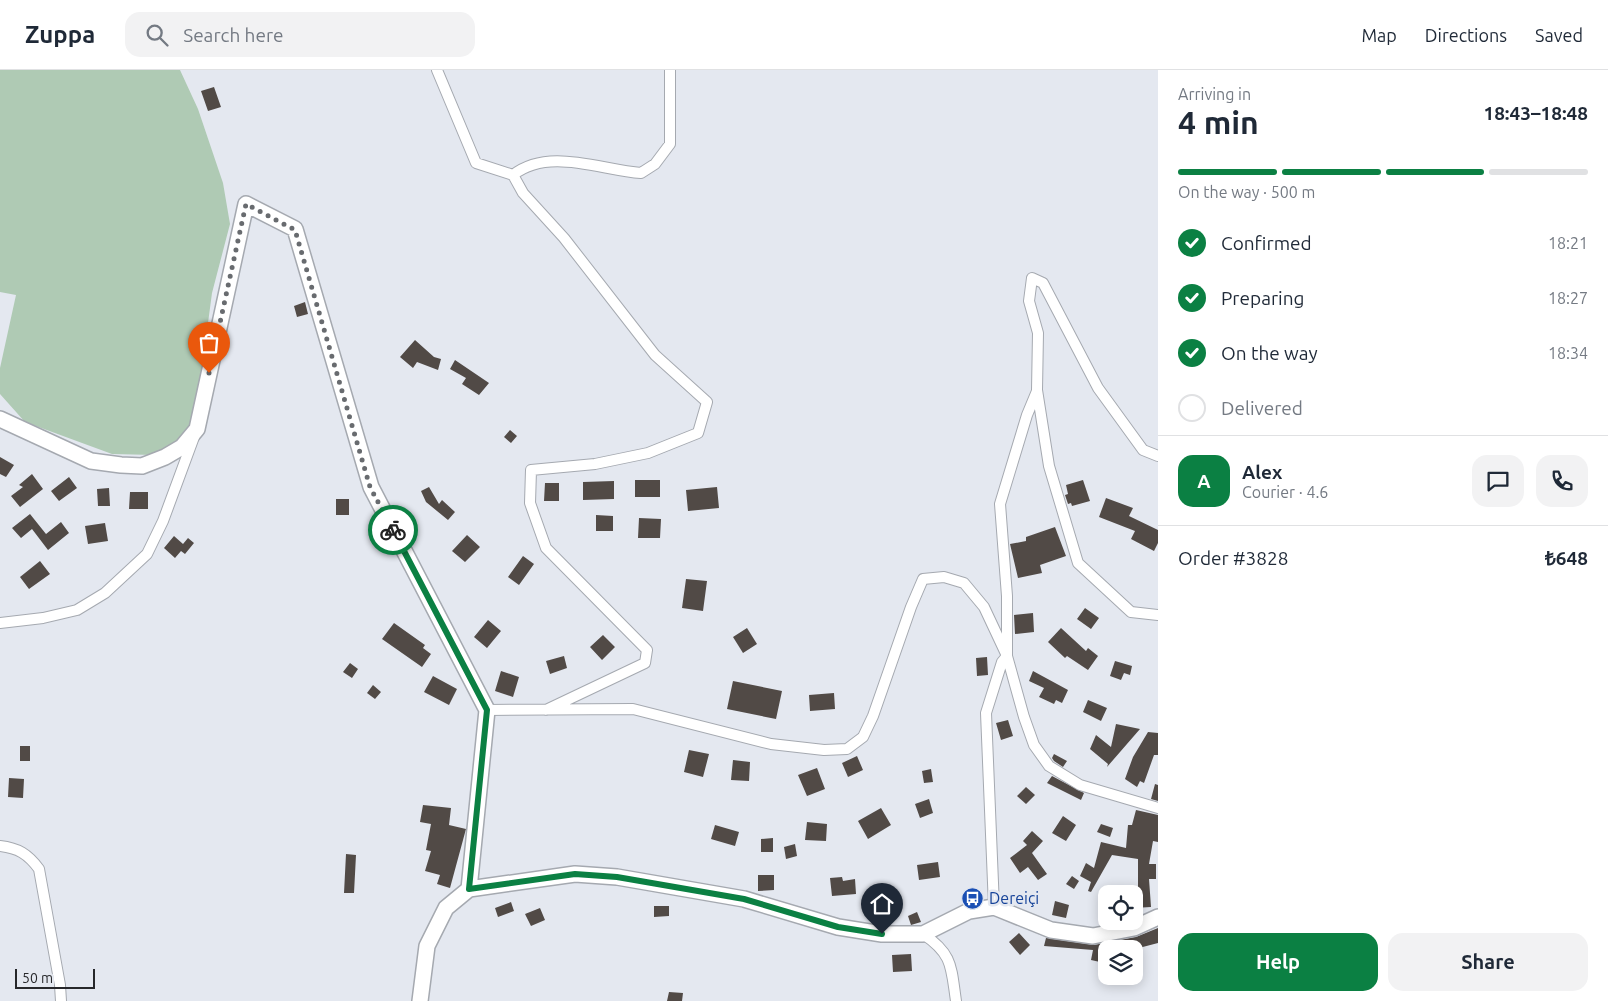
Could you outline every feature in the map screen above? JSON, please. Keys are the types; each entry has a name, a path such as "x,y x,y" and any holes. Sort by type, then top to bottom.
{"street":[{"path":"437,70 476,163 513,175 523,192 564,238 655,355 707,402 698,432 648,453 595,464 530,470 530,503 546,548 647,650 645,663 546,710"},
{"path":"513,175 523,168 551,160 641,173 655,164 670,144 670,70"},
{"path":"0,624 43,618 78,610 105,594 147,554 163,521 197,429 246,204 295,230 370,487 487,710 469,889"},
{"path":"1158,456 1143,450 1098,388 1043,283 1032,278 1029,301 1038,332 1037,390 1049,466 1078,563 1131,612 1158,614"},
{"path":"994,907 986,713 1002,662 1007,656 1007,596 1000,504 1026,415 1037,390"},
{"path":"0,419 90,461 122,465 142,466 165,457 182,447 197,429"},
{"path":"487,710 633,709 772,744 824,750 847,748 863,736 873,716 911,607 923,579 944,577 964,583 984,607 1007,656 1034,745 1048,766 1080,784 1158,808"},
{"path":"0,846 20,849 31,858 39,869 60,985 61,1001"},
{"path":"420,1001 427,946 446,908 469,889 575,874 617,877 744,899 838,927 882,934 923,934 969,911 994,907 1051,930 1093,936 1134,928 1158,917"},
{"path":"923,934 941,946 951,966 956,1001"}],"green space":[{"path":"0,70 180,70 198,109 223,183 230,224 212,293 196,413 186,436 154,455 112,454 25,422 0,394 0,368 16,295 0,292"}],"building":[{"path":"214,87 221,107 208,111 201,91"},
{"path":"305,302 308,314 297,317 294,306"},
{"path":"415,340 434,357 441,359 438,370 417,362 413,368 400,357"},
{"path":"455,360 489,383 479,395 462,384 466,378 450,369"},
{"path":"510,430 517,436 511,443 504,437"},
{"path":"0,457 14,465 6,477 0,474"},
{"path":"32,474 43,489 20,507 11,496 23,487 19,485"},
{"path":"69,477 77,488 59,501 51,491"},
{"path":"635,480 660,480 660,497 635,497"},
{"path":"1083,480 1090,501 1072,506 1071,503 1068,504 1065,495 1068,494 1066,485"},
{"path":"614,481 614,499 583,500 583,482"},
{"path":"545,483 559,483 559,501 544,501"},
{"path":"429,487 439,504 442,500 455,512 448,520 426,502 421,491"},
{"path":"717,487 719,508 688,511 686,490"},
{"path":"109,488 110,506 98,506 97,489"},
{"path":"130,492 148,492 148,509 129,509"},
{"path":"1106,498 1133,508 1129,516 1158,530 1158,543 1154,551 1131,539 1135,531 1099,517"},
{"path":"336,499 349,499 349,515 336,515"},
{"path":"30,514 46,534 61,522 69,533 48,550 32,529 21,538 12,528"},
{"path":"596,515 613,516 613,531 596,531"},
{"path":"639,518 661,519 660,538 638,538"},
{"path":"105,523 108,541 88,544 85,526"},
{"path":"1055,527 1066,556 1040,565 1042,573 1018,578 1010,544 1026,541 1026,537"},
{"path":"467,535 480,547 465,562 452,551"},
{"path":"174,536 183,544 188,538 194,543 185,554 181,551 175,558 164,548"},
{"path":"523,556 534,564 519,585 508,577"},
{"path":"40,561 50,574 29,589 20,577"},
{"path":"686,579 707,581 703,611 682,608"},
{"path":"1085,608 1099,618 1091,629 1077,619"},
{"path":"1033,613 1034,632 1015,634 1014,615"},
{"path":"488,620 501,631 487,648 474,637"},
{"path":"394,623 425,645 423,648 431,654 422,667 382,639"},
{"path":"747,628 757,644 743,653 733,637"},
{"path":"1061,628 1086,651 1088,648 1098,656 1088,670 1067,656 1065,658 1048,642"},
{"path":"603,635 615,647 602,660 590,647"},
{"path":"564,656 567,668 550,674 546,661"},
{"path":"987,657 988,675 977,676 976,658"},
{"path":"1115,661 1132,666 1130,675 1124,673 1121,680 1110,676"},
{"path":"350,663 358,669 352,678 343,672"},
{"path":"501,671 519,677 513,697 495,691"},
{"path":"1033,671 1068,690 1062,703 1056,700 1054,704 1039,697 1044,688 1029,681"},
{"path":"433,676 457,689 449,705 424,692"},
{"path":"733,681 782,691 776,719 727,709"},
{"path":"373,685 381,692 375,699 367,693"},
{"path":"834,693 835,709 810,711 809,695"},
{"path":"1088,700 1107,708 1101,721 1083,712"},
{"path":"1008,720 1013,736 1001,740 996,723"},
{"path":"1116,724 1140,729 1107,767 1108,764 1090,749 1096,735 1111,747"},
{"path":"1148,732 1158,733 1158,755 1154,755 1144,783 1140,781 1137,787 1125,779 1133,757"},
{"path":"20,746 30,746 30,761 20,761"},
{"path":"689,750 709,754 703,777 684,772"},
{"path":"1054,754 1067,761 1063,767 1054,761 1052,758"},
{"path":"857,756 863,770 848,777 842,763"},
{"path":"733,760 750,762 749,781 731,780"},
{"path":"817,768 825,789 807,796 798,775"},
{"path":"931,769 933,782 924,783 922,771"},
{"path":"1052,776 1084,793 1081,800 1047,783"},
{"path":"9,778 24,779 23,798 8,797"},
{"path":"1155,784 1158,785 1158,801 1151,799"},
{"path":"1026,787 1035,795 1026,804 1017,796"},
{"path":"929,799 933,813 920,818 915,804"},
{"path":"423,805 451,808 449,825 466,829 450,888 437,884 440,875 425,871 431,851 426,850 431,824 420,822"},
{"path":"881,808 891,825 868,839 858,821"},
{"path":"1136,810 1158,815 1158,842 1153,841 1149,864 1156,864 1156,879 1149,879 1151,907 1143,907 1143,885 1138,885 1138,859 1112,855 1091,892 1088,891 1091,882 1080,876 1086,863 1094,868 1101,842 1126,848 1128,825 1132,825"},
{"path":"1063,816 1076,825 1066,841 1052,833"},
{"path":"807,822 827,824 826,841 805,840"},
{"path":"1101,824 1113,828 1110,837 1097,832"},
{"path":"715,825 739,832 735,846 711,839"},
{"path":"1032,831 1043,841 1032,853 1047,874 1038,880 1028,867 1020,873 1010,858 1027,845 1023,841"},
{"path":"773,838 773,852 761,852 761,839"},
{"path":"795,844 797,856 786,859 784,847"},
{"path":"346,854 356,855 354,893 344,893"},
{"path":"938,862 940,877 919,880 917,865"},
{"path":"758,875 774,875 774,890 758,891"},
{"path":"1072,876 1079,881 1074,889 1066,884"},
{"path":"842,877 843,881 855,879 856,894 832,896 830,878"},
{"path":"1055,901 1069,905 1066,918 1052,915"},
{"path":"511,902 514,911 498,917 495,908"},
{"path":"654,906 669,906 669,916 654,917"},
{"path":"540,908 545,920 531,926 525,914"},
{"path":"917,912 921,922 911,925 908,916"},
{"path":"1158,928 1158,943 1143,947 1143,940 1120,940 1136,937"},
{"path":"1019,933 1030,945 1020,955 1009,942"},
{"path":"1046,938 1098,944 1098,962 1091,960 1093,950 1044,946"},
{"path":"911,954 912,971 893,972 892,955"},
{"path":"669,992 683,993 682,1001 667,1001"}],"way so far":[{"path":"209,373 246,204 295,230 370,487 393,530"}],"place":[{"name":"Dereiçi","path":"973,898"}],"route":[{"path":"393,530 487,710 469,889 575,874 617,877 744,899 838,927 882,934"}]}
